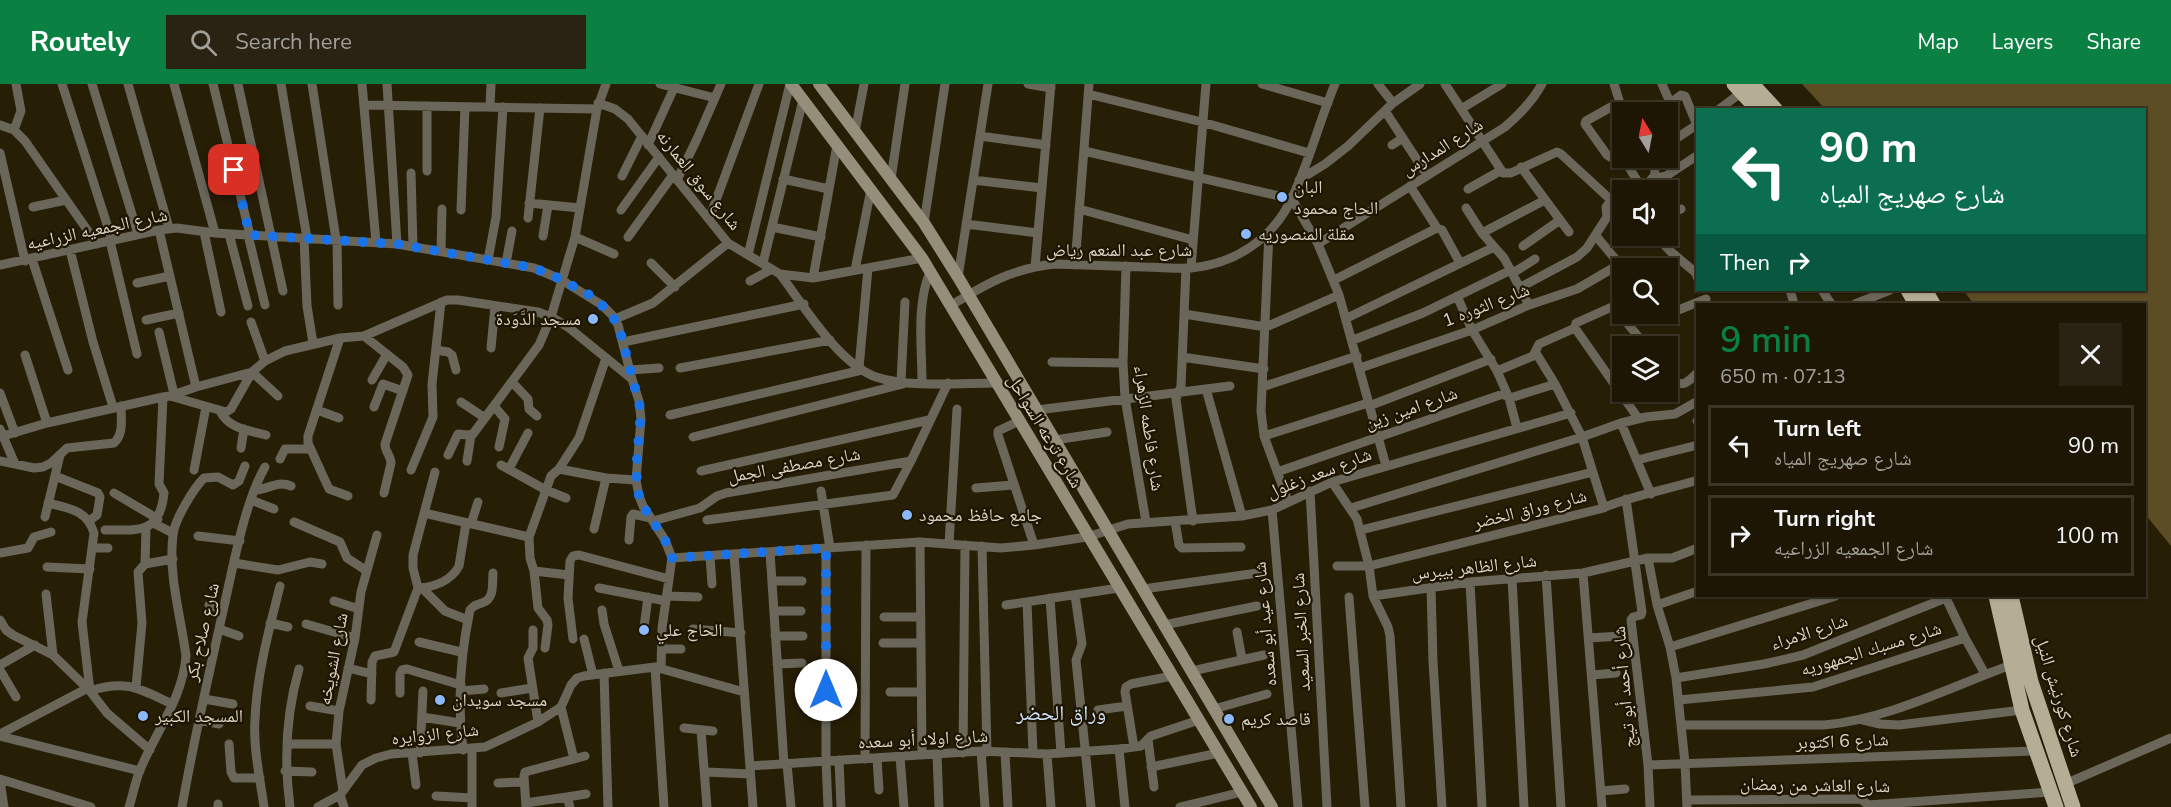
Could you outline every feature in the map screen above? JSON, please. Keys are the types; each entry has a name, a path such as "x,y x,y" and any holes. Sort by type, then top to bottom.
{"main road":[{"name":"شارع ترعه السواحل","path":"790,84 922,258 1087,537 1251,807"},
{"name":"شارع ترعه السواحل","path":"825,87 855,132 924,224 958,277 1272,807"},
{"path":"1743,87 1757,108"},
{"path":"1743,87 1773,108"},
{"name":"شارع كورنيش النيل","path":"1996,597 2022,710 2056,807"},
{"name":"شارع كورنيش النيل","path":"2011,597 2031,682 2073,807"}],"street":[{"path":"14,130 21,111 16,84"},
{"path":"62,84 111,241 136,354"},
{"path":"93,84 138,234"},
{"path":"128,84 169,228"},
{"path":"174,84 215,233"},
{"path":"213,84 265,305"},
{"path":"238,84 283,291"},
{"path":"280,84 306,238 307,306 313,343"},
{"path":"312,84 336,239 338,305"},
{"path":"362,84 376,242"},
{"path":"387,84 397,244"},
{"path":"490,107 491,84"},
{"path":"467,461 471,435 539,345 550,316 575,237 597,106 606,84"},
{"path":"660,84 681,87 715,98"},
{"path":"628,237 675,177 720,84"},
{"path":"709,219 759,84"},
{"path":"748,255 790,84"},
{"path":"855,132 864,84"},
{"path":"891,179 905,84"},
{"path":"924,224 945,84"},
{"path":"958,277 988,84"},
{"path":"1028,84 1051,86 1035,267"},
{"path":"1075,265 1089,84"},
{"path":"1193,521 1176,399 1179,392 1184,314 1193,240 1206,84"},
{"path":"1262,84 1328,103"},
{"name":"شارع عبد المنعم رياض","path":"950,306 1000,277 1035,267 1075,265 1189,268 1214,264 1234,257 1253,246 1269,232 1292,199 1335,84"},
{"path":"1378,84 1393,103"},
{"path":"1299,180 1325,165 1393,103 1420,84"},
{"path":"1445,84 1500,171 1509,174 1552,152 1559,152 1611,200 1606,207 1607,217 1596,236 1577,257 1521,287"},
{"path":"1461,109 1502,84"},
{"name":"شارع المدارس","path":"1318,244 1505,128 1535,98 1542,84"},
{"path":"1614,84 1618,103 1586,120 1585,124 1607,155 1627,164 1634,180"},
{"path":"1662,84 1669,100 1674,101 1681,95 1685,96 1696,120"},
{"path":"648,145 681,87"},
{"path":"1720,108 1743,87"},
{"path":"1088,94 1202,122 1309,153"},
{"path":"763,263 803,100"},
{"name":"شارع سوق العمارنه","path":"364,105 540,108 597,106 615,110 628,119 728,243 776,271 813,278 922,258"},
{"path":"427,106 427,171"},
{"path":"461,210 465,107"},
{"path":"488,260 496,217 503,107"},
{"path":"528,218 540,108"},
{"path":"1385,111 1428,175"},
{"path":"0,125 14,130 25,141 97,244"},
{"path":"1678,137 1696,125"},
{"path":"622,176 642,136"},
{"path":"980,136 1046,145"},
{"path":"1392,146 1403,138"},
{"path":"813,278 837,145"},
{"path":"1084,151 1292,199 1318,244 1334,280 1347,318 1386,466"},
{"path":"0,153 29,260 68,370"},
{"path":"1656,168 1653,179 1666,176 1696,156"},
{"path":"621,210 659,157"},
{"path":"1521,167 1569,232"},
{"path":"1468,189 1500,171"},
{"path":"411,173 413,246"},
{"path":"783,179 829,189"},
{"path":"973,180 1042,189"},
{"path":"1410,186 1437,228 1442,231 1460,263"},
{"path":"855,270 871,189"},
{"path":"33,207 66,200"},
{"path":"1482,233 1545,200"},
{"path":"529,203 580,208"},
{"path":"543,236 548,205"},
{"path":"1466,208 1512,272 1529,305"},
{"path":"441,251 442,209"},
{"path":"1079,209 1193,240"},
{"path":"1523,246 1560,220"},
{"path":"966,224 1038,234"},
{"path":"772,226 820,237"},
{"name":"شارع الجمعيه الزراعيه","path":"0,265 169,228 413,246 534,268 560,279 593,297 615,319 641,411 636,480 639,496 665,540 672,558"},
{"path":"1334,280 1437,228"},
{"path":"159,230 196,387"},
{"path":"506,263 512,231"},
{"path":"204,232 221,312"},
{"path":"1269,232 1261,411 1264,436 1288,501"},
{"path":"229,234 248,306"},
{"path":"1596,236 1615,258"},
{"path":"575,237 614,254"},
{"path":"615,319 653,303 728,243"},
{"path":"1665,246 1696,274"},
{"path":"1347,318 1494,247"},
{"path":"0,461 34,468 43,467 71,447 114,443 120,433 117,407 93,342 70,250"},
{"path":"1353,340 1457,297 1535,259"},
{"path":"651,263 675,286"},
{"name":"شارع فاطمه الزهراء","path":"1125,266 1123,363 1125,398 1146,522"},
{"path":"861,369 868,268"},
{"path":"750,281 776,271 843,356 861,369 878,377 922,383 996,383"},
{"name":"شارع الثوره 1","path":"1360,368 1472,330 1529,305 1577,289 1612,271"},
{"path":"922,383 922,303 924,287 930,272"},
{"path":"137,283 170,276"},
{"path":"1790,291 1793,300"},
{"path":"1858,303 1888,291"},
{"path":"1184,314 1266,327 1339,295"},
{"path":"1457,297 1472,330 1497,371 1509,398 1517,428"},
{"path":"1678,310 1705,298"},
{"path":"169,396 226,411 231,409 252,372 265,361 285,351 313,343 364,336 441,302 458,300 538,312 550,316 631,375 659,368"},
{"path":"411,470 433,417 431,393 441,302"},
{"path":"904,382 905,302"},
{"path":"623,342 804,304"},
{"path":"491,348 495,306"},
{"path":"1604,508 1582,437 1571,413 1536,353 1536,347 1575,328 1576,323 1612,306"},
{"path":"146,320 179,313"},
{"path":"251,322 265,361"},
{"path":"1628,324 1638,336"},
{"path":"1575,328 1638,418"},
{"path":"136,687 142,623 138,572 145,564 152,523 164,497 159,484 169,396 159,332"},
{"path":"364,336 407,372 408,378 385,444 385,450 391,463 384,493"},
{"path":"340,338 308,436 310,449 329,489 348,496"},
{"path":"680,368 830,340"},
{"path":"436,350 452,355 456,370"},
{"path":"1497,371 1536,353"},
{"path":"372,380 387,354"},
{"path":"25,355 47,423"},
{"path":"1263,387 1357,356"},
{"path":"1182,357 1264,369"},
{"path":"545,648 548,625 538,608 529,537 551,476 559,469 579,438 606,358"},
{"path":"1264,436 1369,404 1491,359"},
{"path":"1052,362 1123,363"},
{"path":"670,415 861,369"},
{"path":"15,464 2,433 15,433 47,423 169,396 252,372"},
{"path":"252,372 278,396"},
{"path":"1678,383 1688,382 1696,374"},
{"path":"512,382 528,399 529,409 537,416"},
{"path":"693,437 904,382"},
{"path":"707,520 893,495 948,383"},
{"path":"374,407 383,384 403,391"},
{"name":"شارع امين زين","path":"1277,472 1503,394 1509,398 1555,384"},
{"path":"1037,410 1230,386"},
{"path":"1206,389 1242,516"},
{"path":"0,393 15,433"},
{"path":"461,402 485,418"},
{"path":"1351,508 1638,418 1675,414 1696,402"},
{"path":"494,406 505,419 499,447"},
{"path":"194,470 206,407"},
{"path":"949,544 957,409"},
{"path":"317,410 339,418"},
{"path":"220,411 230,425 266,435"},
{"name":"شارع سعد زغلول","path":"672,558 920,542 1001,548 1087,537 1128,524 1242,516 1272,510 1332,482 1571,413"},
{"path":"701,471 929,420"},
{"path":"1019,421 998,431 1013,485 1034,545"},
{"path":"1621,423 1651,494"},
{"path":"241,448 244,429"},
{"path":"1055,440 1107,432"},
{"path":"528,433 505,467 546,490 566,498"},
{"path":"448,455 458,434 471,435"},
{"path":"1637,460 1696,445"},
{"path":"280,459 285,449 310,449"},
{"path":"45,517 61,453"},
{"name":"شارع مصطفى الجمل","path":"629,540 633,514 652,519 700,508 717,496 726,493 911,461"},
{"path":"129,807 140,771 172,704 185,668 186,656 173,559 172,533 188,499 204,478 218,477 233,485 239,481 245,466"},
{"name":"شارع صلاح بكر","path":"182,807 234,563 253,495 265,467"},
{"path":"559,469 636,480"},
{"path":"435,472 413,555 413,568 420,588 445,611 468,620"},
{"path":"1361,530 1593,472"},
{"path":"55,477 98,493 100,497 97,515 89,521"},
{"path":"594,529 606,477"},
{"name":"شارع وراق الخضر","path":"1337,566 1369,566 1604,508 1626,499 1696,481"},
{"path":"1332,482 1351,508 1361,530 1373,596 1390,636 1401,807"},
{"path":"274,509 253,495 277,483 291,486"},
{"path":"976,488 1013,485"},
{"path":"821,491 828,548 826,761 828,807"},
{"name":"شارع الخبر السعيد","path":"1310,491 1327,807"},
{"path":"114,494 152,523 172,533"},
{"name":"شارع أحمد أبو تيج","path":"1626,499 1642,613 1631,620 1648,765 1650,807"},
{"path":"420,588 439,584 456,571 469,523 478,502"},
{"path":"48,503 75,510 89,521 94,533 82,633 89,689"},
{"name":"شارع عيد أبو سعده","path":"1272,510 1298,807"},
{"path":"424,513 529,537"},
{"path":"1175,521 1179,545 1182,548 1241,547"},
{"path":"294,522 340,542 347,558 367,571"},
{"path":"105,530 134,530 152,523"},
{"path":"0,553 28,548 34,537 51,532"},
{"name":"شارع الشويخه","path":"344,807 336,744 339,711 367,571 377,535"},
{"path":"198,536 240,541"},
{"path":"920,542 922,755"},
{"path":"865,759 866,545"},
{"path":"963,753 965,545"},
{"path":"982,546 985,807"},
{"path":"92,548 108,548"},
{"name":"شارع الظاهر بيبرس","path":"1373,596 1470,582 1583,573 1648,558 1672,558 1696,549"},
{"path":"770,552 790,807"},
{"path":"734,554 753,807"},
{"path":"573,639 568,598 570,561 573,556 579,555 669,579"},
{"path":"710,556 712,584"},
{"path":"664,807 658,668 672,558"},
{"path":"1648,558 1657,605 1670,646 1676,678 1686,763 1687,803"},
{"path":"145,564 173,559"},
{"path":"234,563 278,570 310,562 322,564"},
{"path":"47,567 90,569"},
{"path":"534,572 569,575"},
{"path":"436,796 472,802 468,750 460,723 461,652 470,610 474,605 486,602 491,596 493,573"},
{"path":"1143,589 1258,573"},
{"path":"1583,573 1602,807"},
{"path":"1546,575 1561,807"},
{"path":"1512,578 1524,807"},
{"path":"772,581 802,581"},
{"path":"1470,582 1482,807"},
{"path":"264,807 255,720 260,668 280,586"},
{"path":"1431,587 1442,807"},
{"path":"371,700 375,656 394,652 420,588"},
{"path":"599,588 648,597 698,597"},
{"path":"1006,605 1119,588"},
{"path":"1657,605 1696,592"},
{"path":"46,594 53,655"},
{"path":"1075,595 1082,644 1076,660 1091,807"},
{"path":"644,627 648,597"},
{"path":"1349,597 1365,807"},
{"path":"1670,646 1833,597"},
{"path":"1945,597 1985,674"},
{"name":"شارع الامراء","path":"1676,678 1803,655 1945,597"},
{"path":"1050,598 1060,753"},
{"path":"334,601 359,609"},
{"path":"1027,602 1033,753"},
{"path":"209,605 224,610"},
{"path":"1164,625 1257,606"},
{"path":"602,610 604,624 619,671"},
{"path":"774,611 801,611"},
{"path":"884,616 921,617"},
{"path":"0,620 6,630 13,635 53,655 89,689 107,712 150,750"},
{"path":"270,623 288,627"},
{"path":"306,624 355,638"},
{"path":"219,628 239,636"},
{"path":"693,629 741,633"},
{"path":"533,630 533,648 528,658 538,722"},
{"path":"1237,632 1242,660"},
{"path":"776,636 803,636"},
{"path":"1589,638 1621,636"},
{"name":"شارع مسبك الجمهوريه","path":"1679,700 1813,687 1965,638"},
{"path":"584,639 593,675"},
{"path":"419,642 461,652"},
{"path":"883,643 921,643"},
{"path":"16,697 0,668 35,645"},
{"path":"662,649 681,650"},
{"path":"1192,671 1264,655"},
{"path":"777,663 802,663"},
{"path":"1681,725 1824,725 1862,720 2011,665"},
{"path":"348,668 372,674"},
{"path":"658,668 744,692"},
{"name":"شارع الزوايره","path":"318,807 342,793 362,765 376,758 468,750 492,744 538,722 561,707 571,684 577,678 619,671 658,668"},
{"path":"290,807 285,771 291,698 299,669"},
{"path":"399,693 400,674 402,670 407,669 461,688 484,689"},
{"path":"604,673 608,807"},
{"path":"1592,675 1616,673"},
{"path":"1134,747 1126,687 1172,676"},
{"path":"0,735 89,689 105,686 120,684 136,687 172,704"},
{"path":"501,693 532,688"},
{"path":"416,785 416,753 422,717 423,691"},
{"path":"890,692 921,692"},
{"path":"1215,709 1267,694"},
{"path":"204,699 233,704"},
{"path":"310,706 339,711"},
{"path":"1098,710 1127,706"},
{"path":"561,707 574,759"},
{"path":"1862,720 1899,725 2022,710"},
{"path":"422,717 460,723"},
{"path":"199,720 219,724"},
{"name":"شارع اولاد أبو سعده","path":"706,772 938,754 1005,752 1047,754 1119,749 1143,745 1155,734 1199,720"},
{"path":"684,728 712,731"},
{"path":"701,730 707,807"},
{"path":"0,735 140,771"},
{"path":"2065,784 2171,738"},
{"path":"1148,739 1154,787"},
{"path":"229,744 236,791"},
{"path":"287,744 336,744"},
{"path":"1119,749 1125,807"},
{"name":"شارع 6 اكتوبر","path":"1648,765 2036,751"},
{"path":"1005,752 1008,807"},
{"path":"1151,767 1219,753"},
{"path":"938,754 939,807"},
{"path":"1047,754 1051,807"},
{"path":"585,756 529,769 525,772 524,782 526,805 568,802 586,794"},
{"path":"900,757 904,807"},
{"path":"877,758 879,790"},
{"path":"839,760 841,807"},
{"path":"285,771 312,772"},
{"path":"221,776 260,778"},
{"path":"4,807 0,780 91,807"},
{"path":"498,783 524,782"},
{"path":"1601,791 1625,789"},
{"path":"1180,807 1242,792"},
{"name":"شارع العاشر من رمضان","path":"1687,803 1861,799 1863,804 1868,805 2051,792"}],"shaded area":[{"path":"1802,84 2171,84 2171,546 2146,515 2146,303 1973,303 1964,291 2146,291 2146,108 1824,108"}],"place":[{"name":"البان الحاج محمود","path":"1282,197"},
{"name":"مقلة المنصوريه","path":"1246,234"},
{"name":"مسجد الدَّوَدة","path":"593,319"},
{"name":"جامع حافظ محمود","path":"907,515"},
{"name":"الحاج علي","path":"644,630"},
{"name":"مسجد سويدان","path":"440,700"},
{"name":"المسجد الكبير","path":"143,716"},
{"name":"قاصد كريم","path":"1229,719"}],"district":[{"name":"وراق الحضر","path":"1061,713"}],"route":[{"path":"234,170 250,235 397,244 534,268 593,297 612,315 618,325 641,411 636,471 639,496 665,540 672,558 826,548 826,690"}]}
